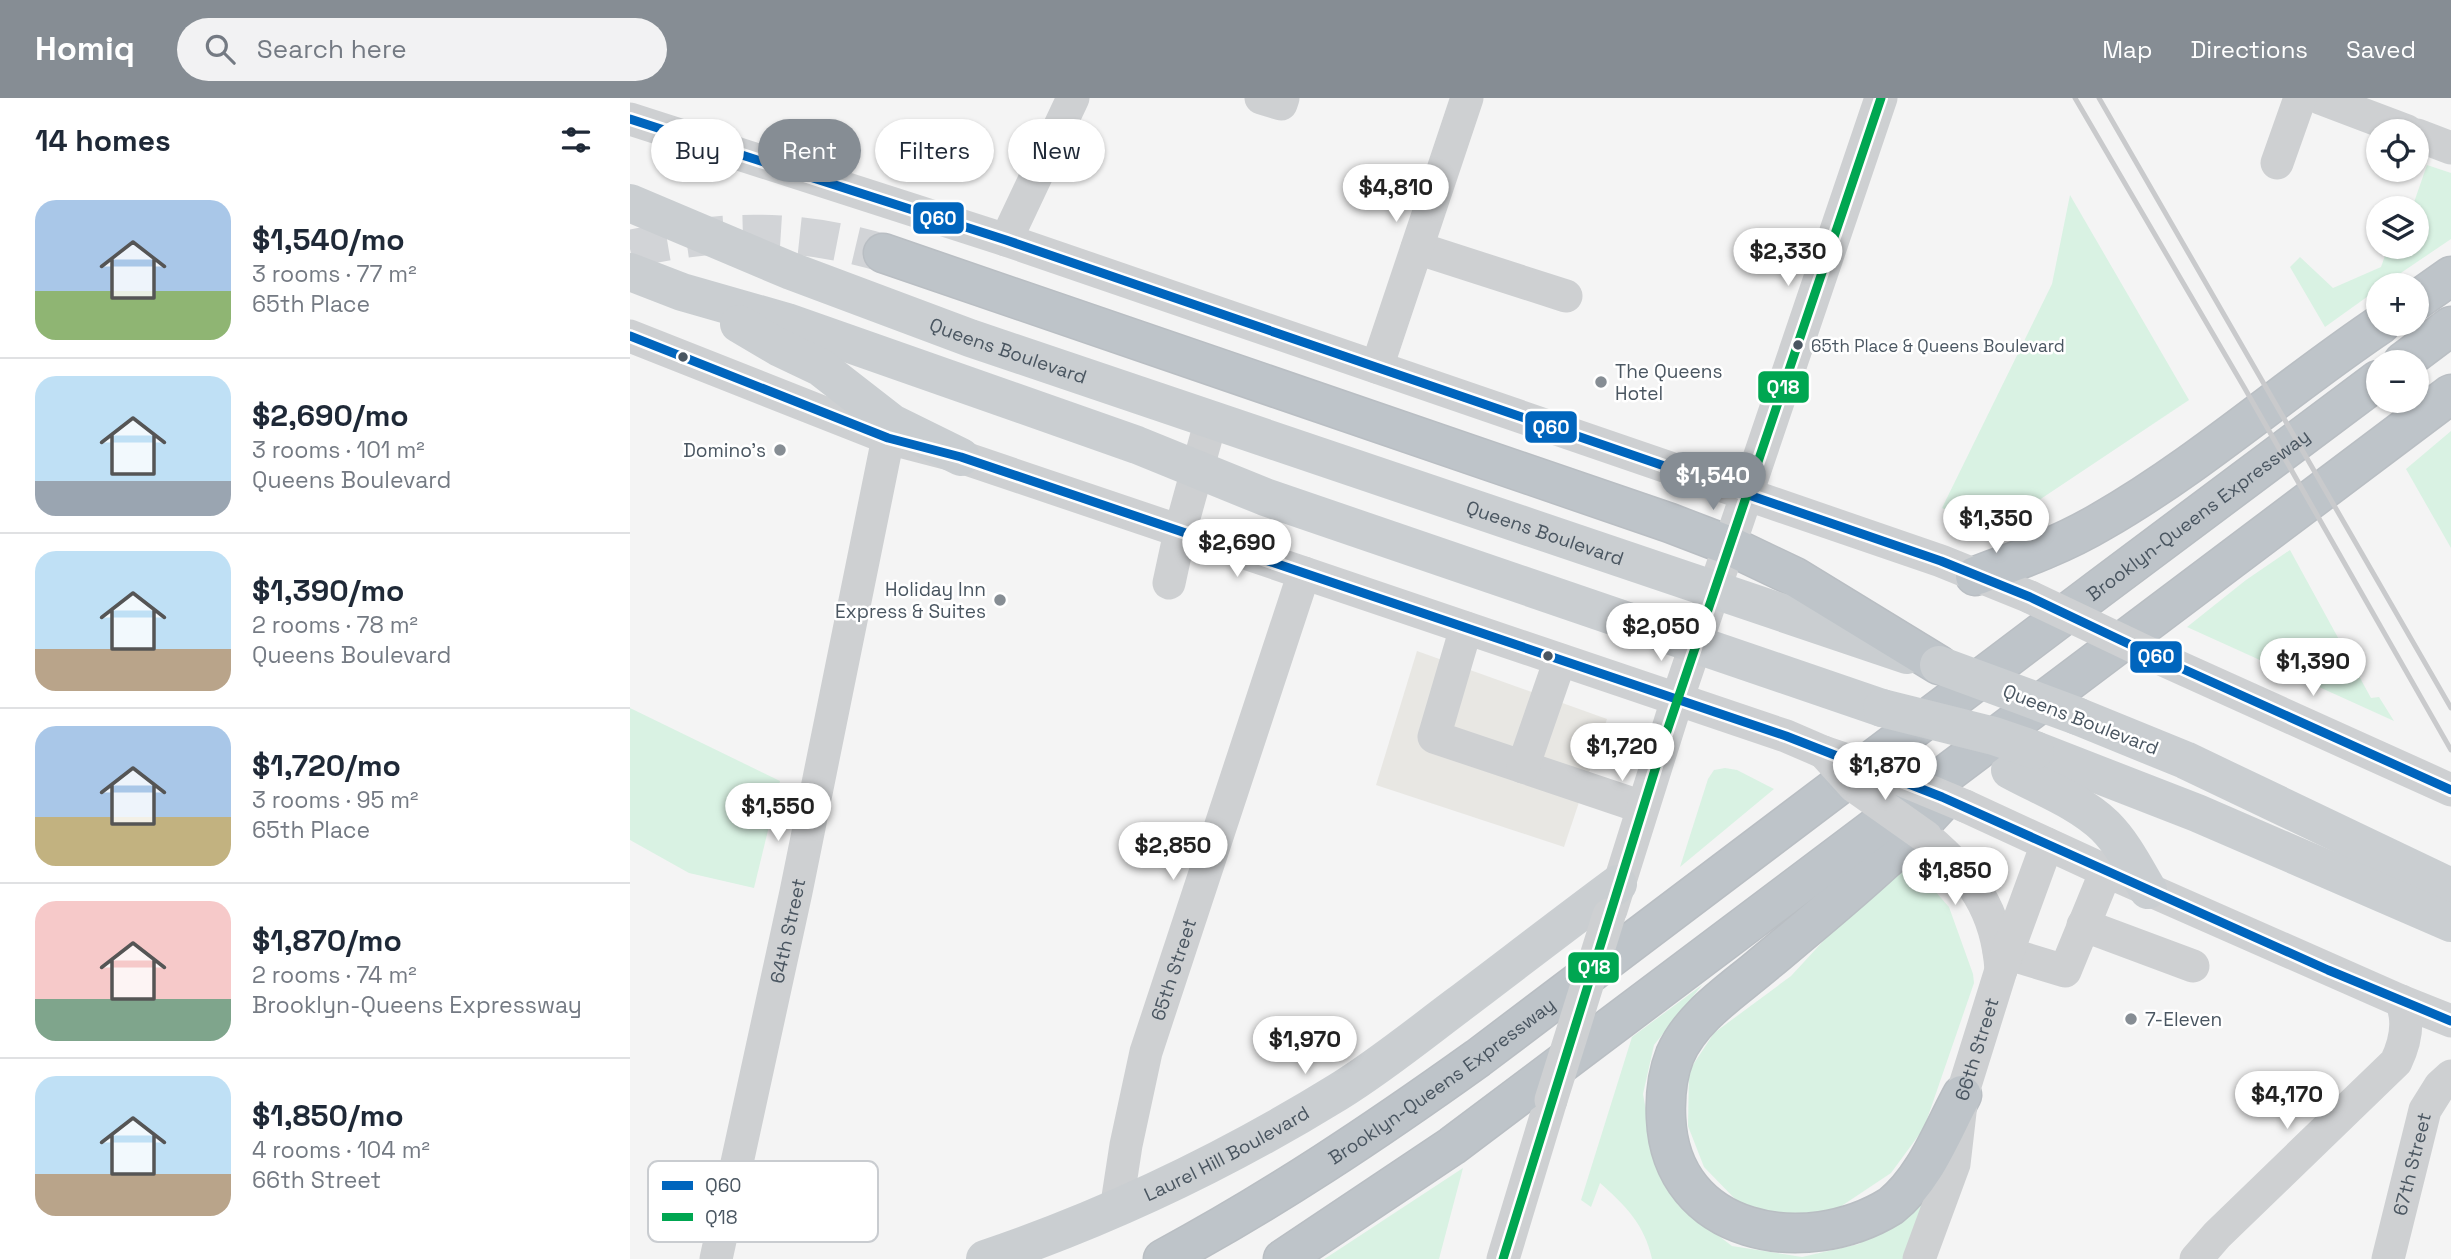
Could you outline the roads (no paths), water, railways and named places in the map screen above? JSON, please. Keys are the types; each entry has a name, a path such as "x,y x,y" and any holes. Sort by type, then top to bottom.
{"highway":[{"path":"883,253 1670,523 1730,546 1795,577 1939,665"},
{"path":"2429,291 2451,276"},
{"path":"2419,350 2451,326"},
{"path":"1975,576 2031,556 2112,515 2157,487 2366,335"},
{"name":"Brooklyn-Queens Expressway","path":"1142,1259 1177,1251 1301,1179 1478,1058 2366,389"},
{"path":"1962,1095 1920,1173 1893,1205 1852,1230 1825,1239 1776,1241 1752,1235 1730,1225 1695,1195 1682,1177 1667,1135 1666,1093 1675,1055 1699,1020 2022,746 2451,394"},
{"path":"1283,1259 1452,1146 2022,746"}],"main road":[{"name":"Queens Boulevard","path":"630,203 878,305 1714,591 1939,665 2077,716 2185,760 2451,887"},
{"path":"630,272 682,292 787,322 1137,445 1265,497 1882,708 1983,761 2022,746 2197,813 2451,923"},
{"path":"682,292 778,347 820,367 892,423 961,457"},
{"path":"2022,746 2106,827 2148,890"},
{"name":"Laurel Hill Boulevard","path":"985,1259 1116,1210 1221,1159 1338,1092 1613,899"}],"street":[{"path":"630,109 635,98"},
{"path":"1006,240 1073,98"},
{"path":"1261,98 1281,104 1283,98"},
{"path":"1377,367 1467,98"},
{"path":"1503,1259 1642,807 1881,98"},
{"path":"2277,163 2300,98"},
{"path":"2320,98 2375,119"},
{"path":"630,119 1006,240 1941,561 2030,597 2152,655 2451,789"},
{"path":"2429,140 2451,148"},
{"path":"1417,248 1566,296"},
{"path":"630,336 888,438 961,457 1786,736 1888,774 2451,1021"},
{"path":"1169,583 1211,420"},
{"name":"64th Street","path":"737,1161 796,892 888,438"},
{"name":"65th Street","path":"1116,1210 1126,1145 1146,1052 1304,573"},
{"path":"1466,628 1434,737 1642,807"},
{"path":"1523,767 1560,660"},
{"path":"1823,752 1854,786 1926,837 1954,861 1979,893 1993,925 2002,958 2066,971 2106,871"},
{"name":"66th Street","path":"1919,1259 1954,1164 1962,1095 2002,958 2048,844"},
{"path":"2083,925 2193,966"},
{"path":"2196,1259 2396,1062 2401,1051 2406,1022 2401,1001"},
{"name":"67th Street","path":"2388,1259 2425,1111 2440,1086 2451,1076"}],"tunnel":[{"path":"630,249 695,238 757,234 819,239 883,253"}],"railway":[{"path":"2075,98 2451,750"},
{"path":"2099,98 2451,708"}],"place":[{"name":"65th Place & Queens Boulevard","path":"1798,345"},
{"name":"The Queens Hotel","path":"1601,382"},
{"name":"Domino's","path":"780,450"},
{"name":"Holiday Inn Express & Suites","path":"1000,600"},
{"name":"7-Eleven","path":"2131,1019"}]}
